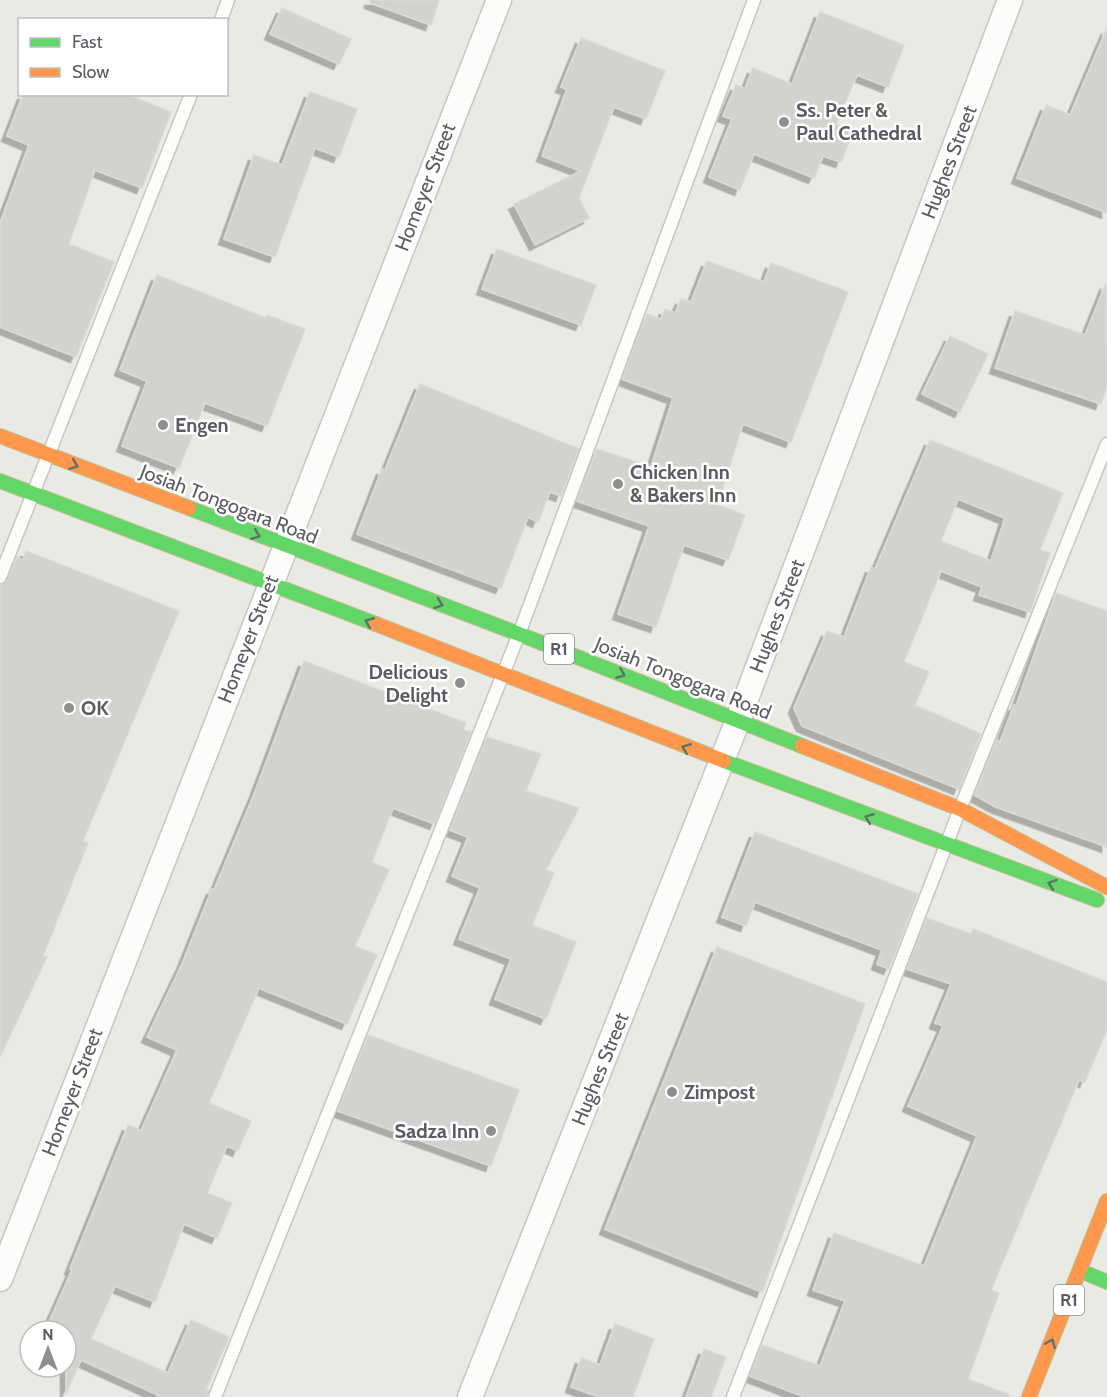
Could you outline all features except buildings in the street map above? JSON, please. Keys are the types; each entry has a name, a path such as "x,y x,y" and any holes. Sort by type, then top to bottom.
{"highway":[{"name":"Josiah Tongogara Road","path":"0,436 519,634 960,809 1107,887"},
{"name":"R1","path":"0,481 270,582 722,762 945,847 1107,904"},
{"name":"R1","path":"1029,1397 1107,1201"},
{"path":"1081,1271 1107,1282"}],"street":[{"name":"Homeyer Street","path":"0,1279 284,546 499,0"},
{"name":"Hughes Street","path":"470,1397 722,762 1010,0"}],"lane":[{"path":"222,18 228,0"},
{"path":"215,1397 519,634 754,0"},
{"path":"0,577 190,96"},
{"path":"733,1397 945,847 1107,444"}],"traffic: fast":[{"path":"0,481 376,624"},
{"path":"189,508 519,634 802,746"},
{"path":"724,761 1097,900"},
{"path":"1081,1271 1107,1282"}],"traffic: slow":[{"path":"0,436 189,508"},
{"path":"376,624 724,761"},
{"path":"802,746 960,809 1107,887"},
{"path":"1029,1397 1107,1201"}],"place":[{"name":"Ss. Peter & Paul Cathedral","path":"784,122"},
{"name":"Engen","path":"163,425"},
{"name":"Chicken Inn & Bakers Inn","path":"618,484"},
{"name":"Delicious Delight","path":"460,683"},
{"name":"OK","path":"69,708"},
{"name":"Zimpost","path":"672,1092"},
{"name":"Sadza Inn","path":"491,1131"}]}
